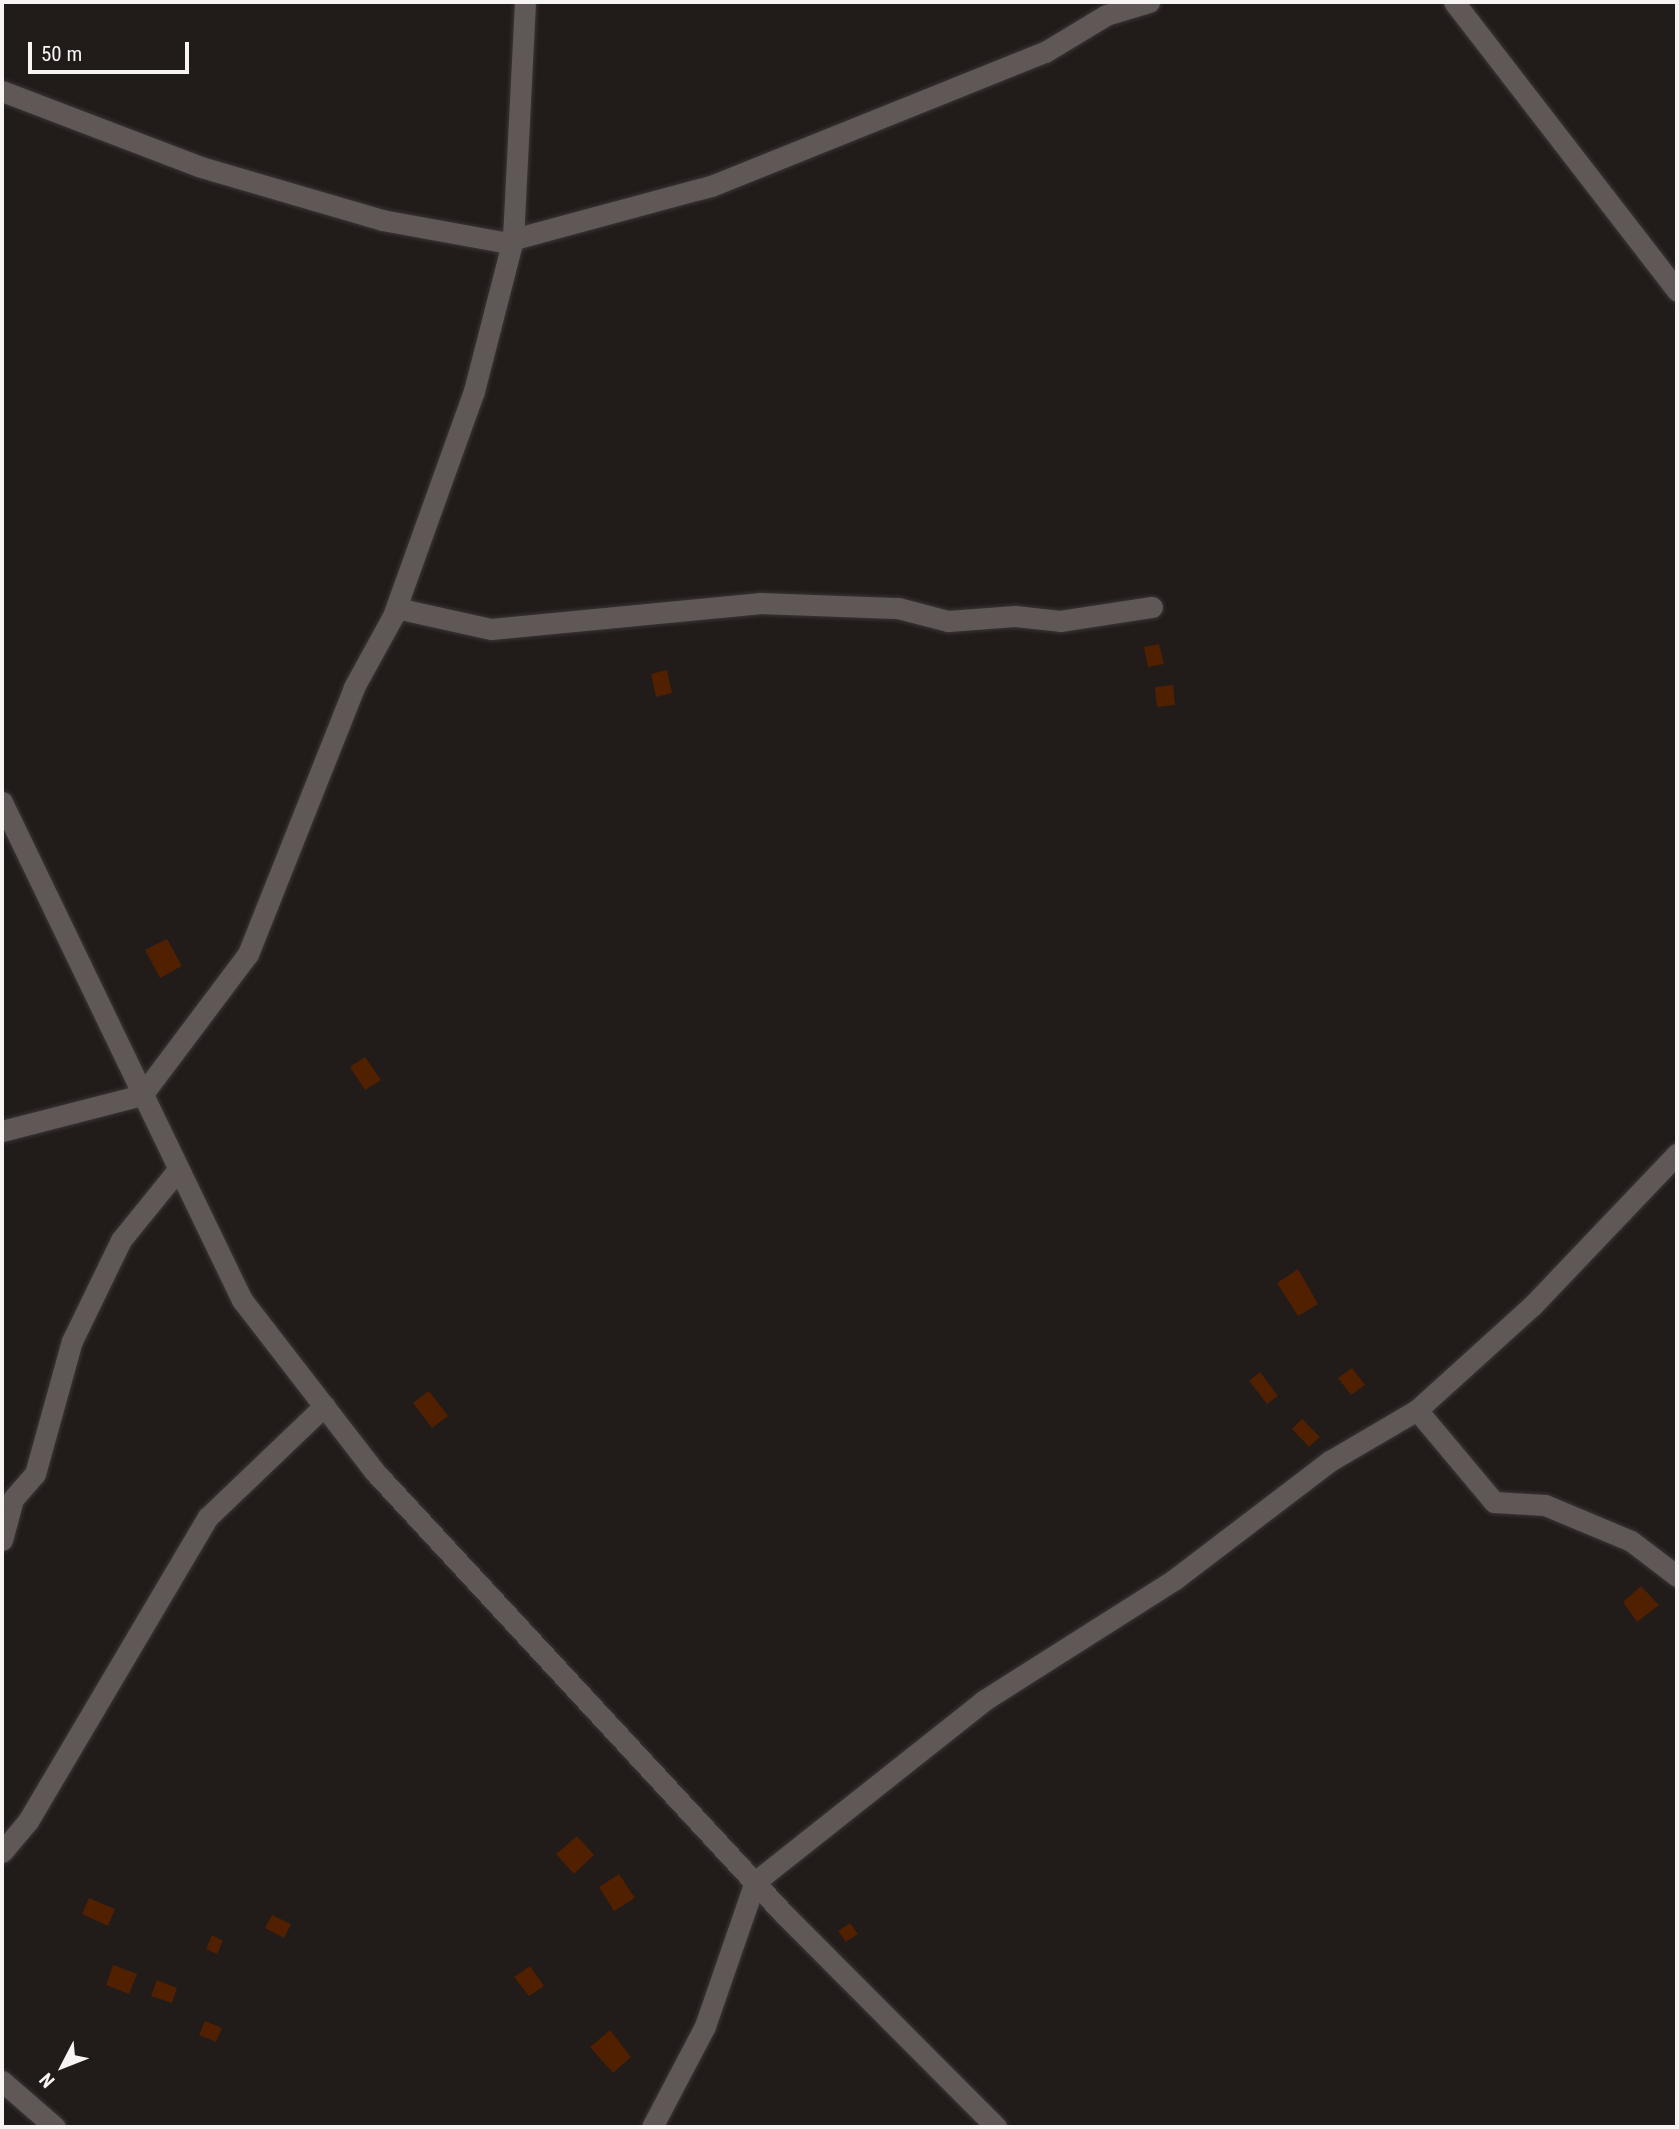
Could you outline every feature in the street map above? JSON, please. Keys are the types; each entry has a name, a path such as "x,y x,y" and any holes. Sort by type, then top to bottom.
{"street":[{"path":"2,1131 142,1095 248,954 354,687 396,608 450,468 513,239 525,2"},
{"path":"2,91 201,167 382,220 474,241 513,239 711,186 1045,52 1106,15 1149,2"},
{"path":"1454,2 1677,290"},
{"path":"396,608 491,629 759,603 898,608 948,621 1015,616 1060,621 1152,607"},
{"path":"2,802 176,1172 242,1300 375,1472 755,1882 996,2127"},
{"path":"652,2127 705,2026 755,1882 983,1702 1175,1579 1330,1461 1417,1410 1542,1296 1677,1154"},
{"path":"2,1539 13,1499 35,1474 72,1341 121,1241 176,1172"},
{"path":"2,1852 28,1821 208,1517 324,1406"},
{"path":"1417,1410 1494,1503 1545,1505 1632,1541 1677,1576"},
{"path":"2,2081 55,2127"}],"building":[{"path":"1159,644 1164,664 1148,667 1144,647"},
{"path":"667,670 672,693 656,697 651,674"},
{"path":"1173,685 1175,705 1157,707 1155,687"},
{"path":"167,939 182,966 160,978 145,950"},
{"path":"365,1057 381,1080 365,1090 350,1067"},
{"path":"1298,1269 1318,1304 1298,1316 1277,1283"},
{"path":"1352,1368 1365,1385 1351,1395 1338,1378"},
{"path":"1260,1372 1278,1396 1267,1404 1249,1381"},
{"path":"429,1391 448,1416 432,1428 413,1403"},
{"path":"1302,1419 1320,1437 1309,1447 1292,1429"},
{"path":"1641,1586 1659,1605 1637,1622 1623,1602"},
{"path":"577,1836 594,1855 574,1874 556,1854"},
{"path":"619,1874 635,1898 614,1911 599,1887"},
{"path":"89,1898 115,1909 108,1926 82,1914"},
{"path":"272,1915 291,1924 284,1938 265,1928"},
{"path":"850,1923 858,1934 846,1942 838,1931"},
{"path":"212,1935 223,1941 217,1954 206,1949"},
{"path":"113,1965 137,1974 129,1994 106,1985"},
{"path":"530,1966 544,1986 529,1996 514,1977"},
{"path":"157,1980 177,1988 172,2003 151,1996"},
{"path":"205,2021 222,2028 216,2042 199,2035"},
{"path":"610,2030 631,2057 613,2073 590,2047"}]}
